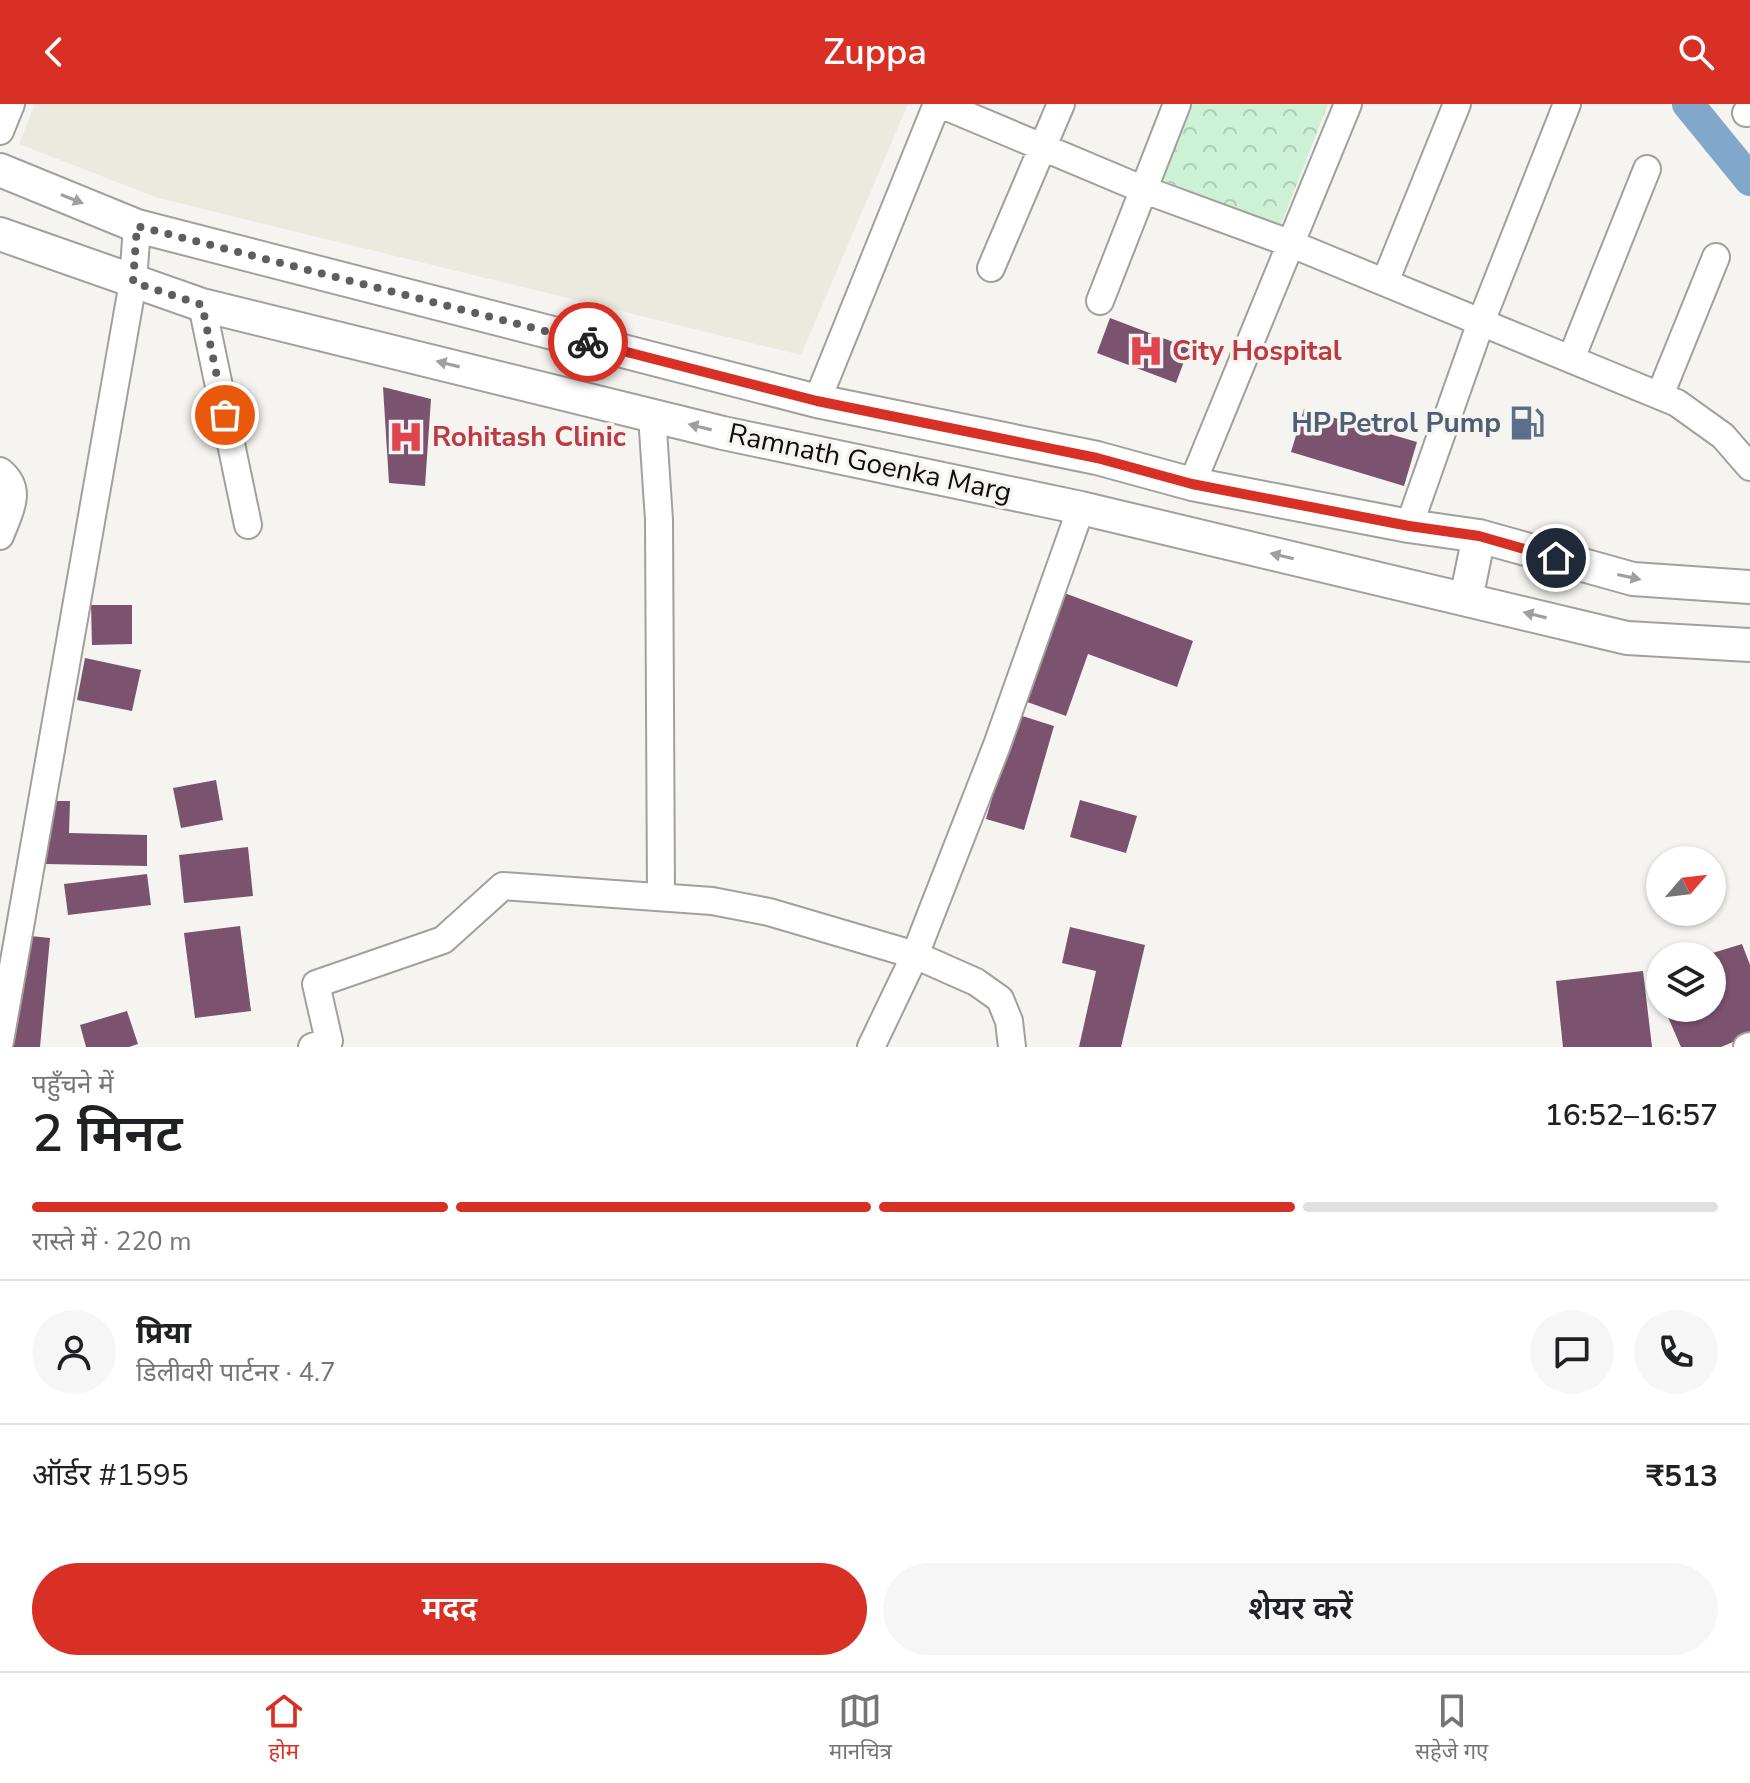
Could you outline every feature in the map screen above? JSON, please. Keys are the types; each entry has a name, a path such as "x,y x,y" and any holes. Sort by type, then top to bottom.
{"street":[{"path":"0,131 11,104"},
{"path":"817,401 939,104 1044,145 1142,189 1289,243 1660,395 1677,403 1723,436 1750,467"},
{"path":"991,268 1061,104"},
{"path":"1100,301 1177,104"},
{"path":"1192,484 1348,104"},
{"path":"1385,282 1457,104"},
{"path":"1409,526 1481,322 1567,104"},
{"path":"1571,359 1647,169"},
{"name":"Ramnath Goenka Marg","path":"0,170 137,226 817,401 1097,458 1192,484 1409,526 1479,536 1633,579 1750,587"},
{"path":"0,1040 133,282 137,226"},
{"name":"Ramnath Goenka Marg","path":"0,234 202,305 723,433 1081,508 1627,638 1750,645"},
{"path":"1660,395 1716,257"},
{"path":"202,305 248,525"},
{"path":"652,415 659,520 661,895"},
{"path":"0,471 10,479 14,493 0,536"},
{"path":"871,1047 915,955 997,745 1081,508"},
{"path":"1466,599 1479,536"},
{"path":"312,1047 329,1041 316,984 443,940 503,886 712,901 769,912 915,955 976,982 1000,999 1009,1021 1012,1047"}],"shaded area":[{"path":"35,104 908,104 801,355 158,198 19,144"}],"green space":[{"path":"1190,104 1328,104 1280,227 1160,179"}],"building":[{"path":"1110,318 1189,348 1176,383 1097,353"},
{"path":"383,387 431,399 425,486 389,483"},
{"path":"1304,409 1417,442 1404,486 1291,452"},
{"path":"1059,591 1193,641 1177,687 1088,654 1066,716 1019,699"},
{"path":"91,605 132,605 132,644 92,645"},
{"path":"85,658 141,670 132,711 77,700"},
{"path":"1016,714 1054,726 1024,830 986,819"},
{"path":"216,780 223,820 181,828 173,788"},
{"path":"1080,800 1137,816 1126,853 1070,837"},
{"path":"46,801 70,801 69,833 147,835 147,866 45,864"},
{"path":"248,847 253,896 184,903 179,855"},
{"path":"147,874 151,905 68,915 64,884"},
{"path":"240,926 251,1011 195,1018 184,933"},
{"path":"1070,927 1145,945 1121,1047 1079,1047 1096,971 1062,963"},
{"path":"21,935 50,938 40,1047 11,1047"},
{"path":"1742,944 1750,965 1750,1035 1721,1047 1681,1047 1670,1022 1726,1022 1726,949"},
{"path":"1643,971 1646,1022 1649,1022 1652,1047 1563,1047 1556,981"},
{"path":"127,1011 138,1044 129,1047 86,1047 80,1025"}],"waterway":[{"path":"1688,104 1750,180"}],"way so far":[{"path":"225,415 202,305 133,282 137,226 588,342"}],"place":[{"name":"City Hospital","path":"1146,351"},
{"name":"HP Petrol Pump","path":"1527,423"},
{"name":"Rohitash Clinic","path":"406,437"}],"route":[{"path":"588,342 817,401 1097,458 1192,484 1409,526 1479,536 1556,558"}]}
